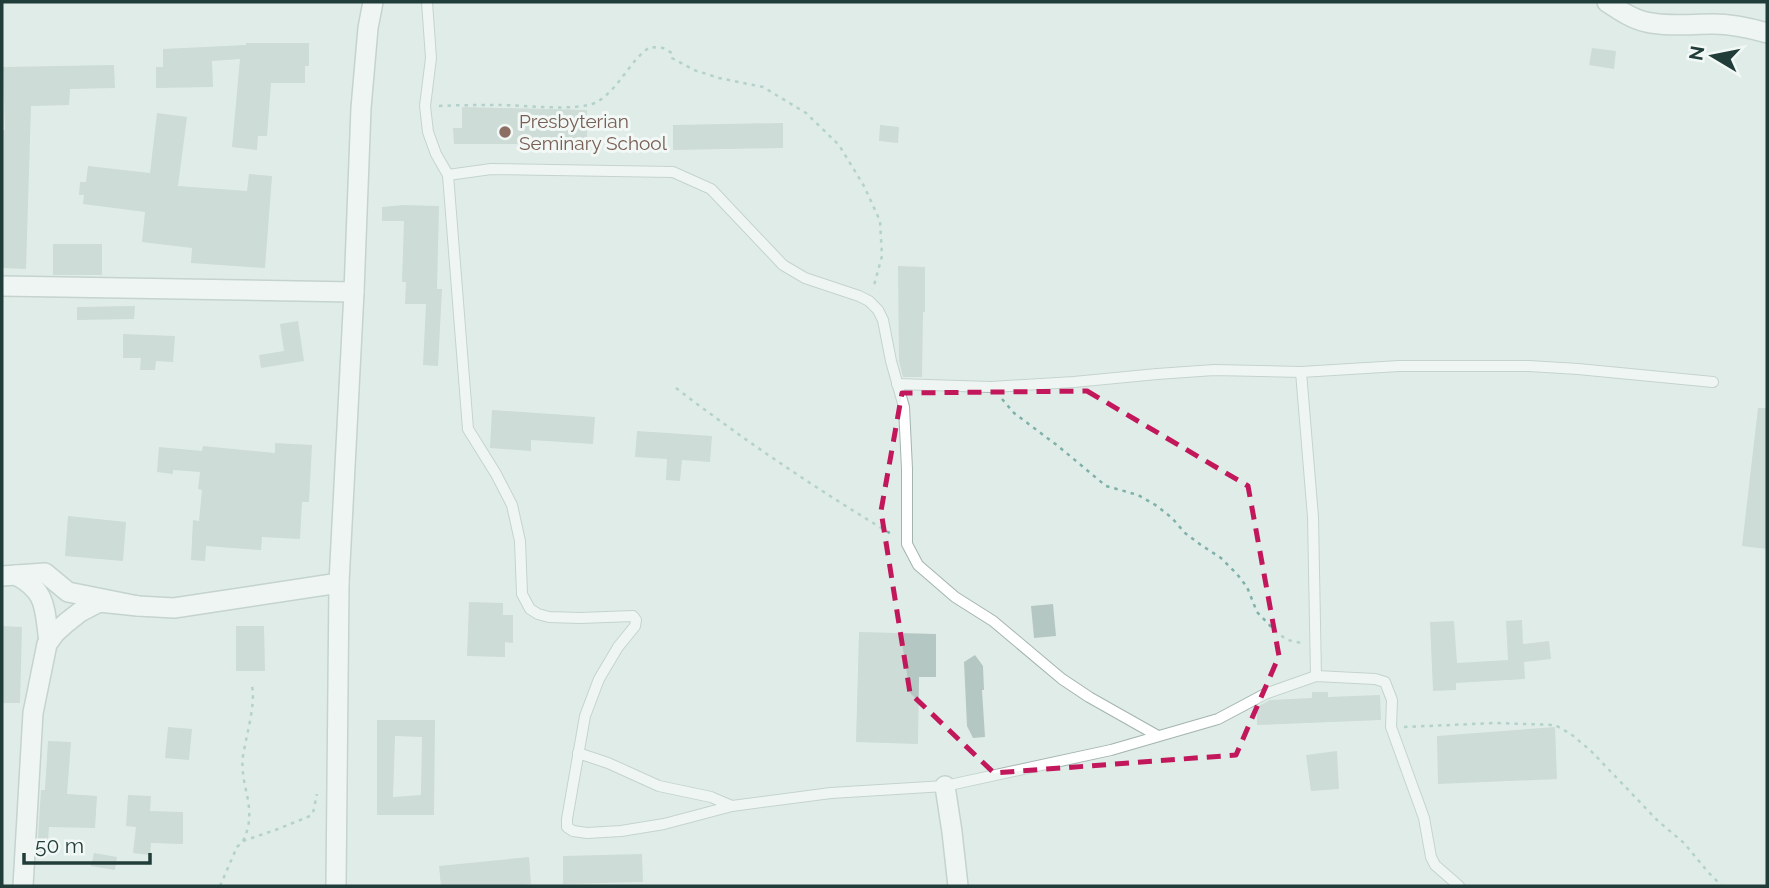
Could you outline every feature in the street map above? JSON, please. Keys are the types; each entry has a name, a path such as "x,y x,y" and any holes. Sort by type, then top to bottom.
{"street":[{"path":"336,886 339,583 361,108 373,2"},
{"path":"1607,2 1632,18 1646,22 1675,26 1715,24 1767,33"},
{"path":"2,286 354,292"},
{"path":"9,576 45,573 68,592 138,606"},
{"path":"9,576 29,582 38,592 45,610 49,641"},
{"path":"23,886 33,713 42,666 49,641 55,633 73,617 99,601 174,608 339,583"},
{"path":"945,786 958,886"}],"lane":[{"path":"426,2 430,58 425,106 428,132 447,175 468,429 512,505 520,541 522,594 530,609 549,617 634,616 636,620 635,626 618,647 599,679 585,716 567,818 568,827 573,831 587,833 621,831 664,824 732,806 831,793 945,786 1111,750 1218,719 1265,694 1316,676 1375,679 1385,682 1392,700 1391,727 1424,818 1430,857 1435,865 1459,886"},
{"path":"447,175 491,169 673,172 712,189 783,265 805,278 869,301 883,320 904,407 908,469 907,544 918,565 956,597 993,621 1062,679 1158,736"},
{"path":"897,384 991,387 1214,370 1301,372 1399,366 1529,366 1713,382"},
{"path":"1301,372 1313,517 1316,676"},
{"path":"578,753 659,786 711,797 732,806"}],"path":[{"path":"425,106 590,105 608,94 639,54 650,47 663,48 672,53 672,58 694,70 762,87 806,113 839,145 864,186 880,221 882,256 869,301"},
{"path":"991,387 1014,414 1106,486 1138,495 1157,506 1200,545 1221,558 1247,587 1257,612 1277,633 1314,647"},
{"path":"677,388 787,468 907,544"},
{"path":"220,886 237,847 249,829 250,814 243,756 253,698 252,686 255,687"},
{"path":"1391,727 1495,723 1555,725 1591,751 1658,821 1684,843 1722,886"},
{"path":"243,841 312,815 319,786"}],"highlighted area":[{"path":"1087,391 1248,486 1279,656 1236,755 994,773 910,693 881,511 902,393"}],"building":[{"path":"246,43 309,43 309,66 305,66 305,83 271,83 267,136 258,136 257,150 232,147 240,59 212,61 213,87 156,88 156,67 163,67 163,49"},
{"path":"1592,48 1616,51 1614,69 1589,65"},
{"path":"114,65 115,88 70,89 69,105 31,106 26,269 2,268 2,130 5,130 3,67"},
{"path":"462,107 587,110 587,144 454,144 453,128 462,128"},
{"path":"157,113 187,117 178,186 247,191 249,174 272,176 265,268 191,263 192,248 142,242 145,212 83,204 84,195 79,195 80,182 86,182 88,166 150,173"},
{"path":"783,123 783,148 673,150 673,125"},
{"path":"880,125 899,127 898,143 879,141"},
{"path":"439,206 437,289 442,289 438,366 423,365 426,304 405,304 406,282 402,282 404,221 382,221 382,207"},
{"path":"53,244 102,244 102,275 53,275"},
{"path":"898,266 925,267 922,377 903,377 899,361"},
{"path":"135,306 134,319 77,320 77,307"},
{"path":"298,321 304,361 261,368 259,355 284,351 280,324"},
{"path":"123,334 175,336 173,362 156,361 155,370 140,370 141,358 123,358"},
{"path":"1758,408 1767,408 1767,549 1742,546"},
{"path":"492,410 595,417 593,444 531,440 531,451 490,448"},
{"path":"637,431 712,436 710,462 682,460 680,481 666,480 667,459 635,457"},
{"path":"275,443 312,445 309,502 302,502 300,539 262,537 261,550 206,546 205,561 191,560 193,520 199,521 202,490 198,489 200,472 157,472 159,447 202,451 203,446 275,453"},
{"path":"68,516 126,522 123,561 65,556"},
{"path":"469,602 503,603 503,615 513,615 513,643 505,642 505,657 467,656"},
{"path":"1053,604 1056,636 1034,638 1031,606"},
{"path":"1522,620 1523,644 1549,641 1551,659 1524,662 1525,679 1456,683 1456,690 1433,691 1430,622 1454,621 1457,663 1508,660 1506,621"},
{"path":"2,626 22,627 20,703 2,703"},
{"path":"236,626 264,626 265,671 236,671"},
{"path":"859,632 936,634 936,677 919,677 918,744 856,742"},
{"path":"975,655 983,666 985,737 973,738 967,726 964,662"},
{"path":"1312,692 1328,692 1328,697 1380,695 1381,720 1257,725 1257,707 1270,700 1312,698"},
{"path":"377,720 435,720 434,815 377,815","holes":["395,736 422,737 421,795 393,797"]},
{"path":"168,727 192,729 189,760 165,758"},
{"path":"1555,727 1557,779 1438,784 1437,736"},
{"path":"48,741 71,742 67,794 97,796 95,828 49,827 47,853 37,852 41,790 45,790"},
{"path":"1337,751 1339,789 1311,791 1306,755"},
{"path":"128,795 151,796 150,811 183,812 183,844 151,843 150,855 133,853 136,827 126,826"},
{"path":"94,853 117,857 115,870 91,866"},
{"path":"642,854 643,882 563,884 563,856"},
{"path":"529,857 531,884 441,886 439,866"}],"place":[{"name":"Presbyterian Seminary School","path":"505,132"}]}
